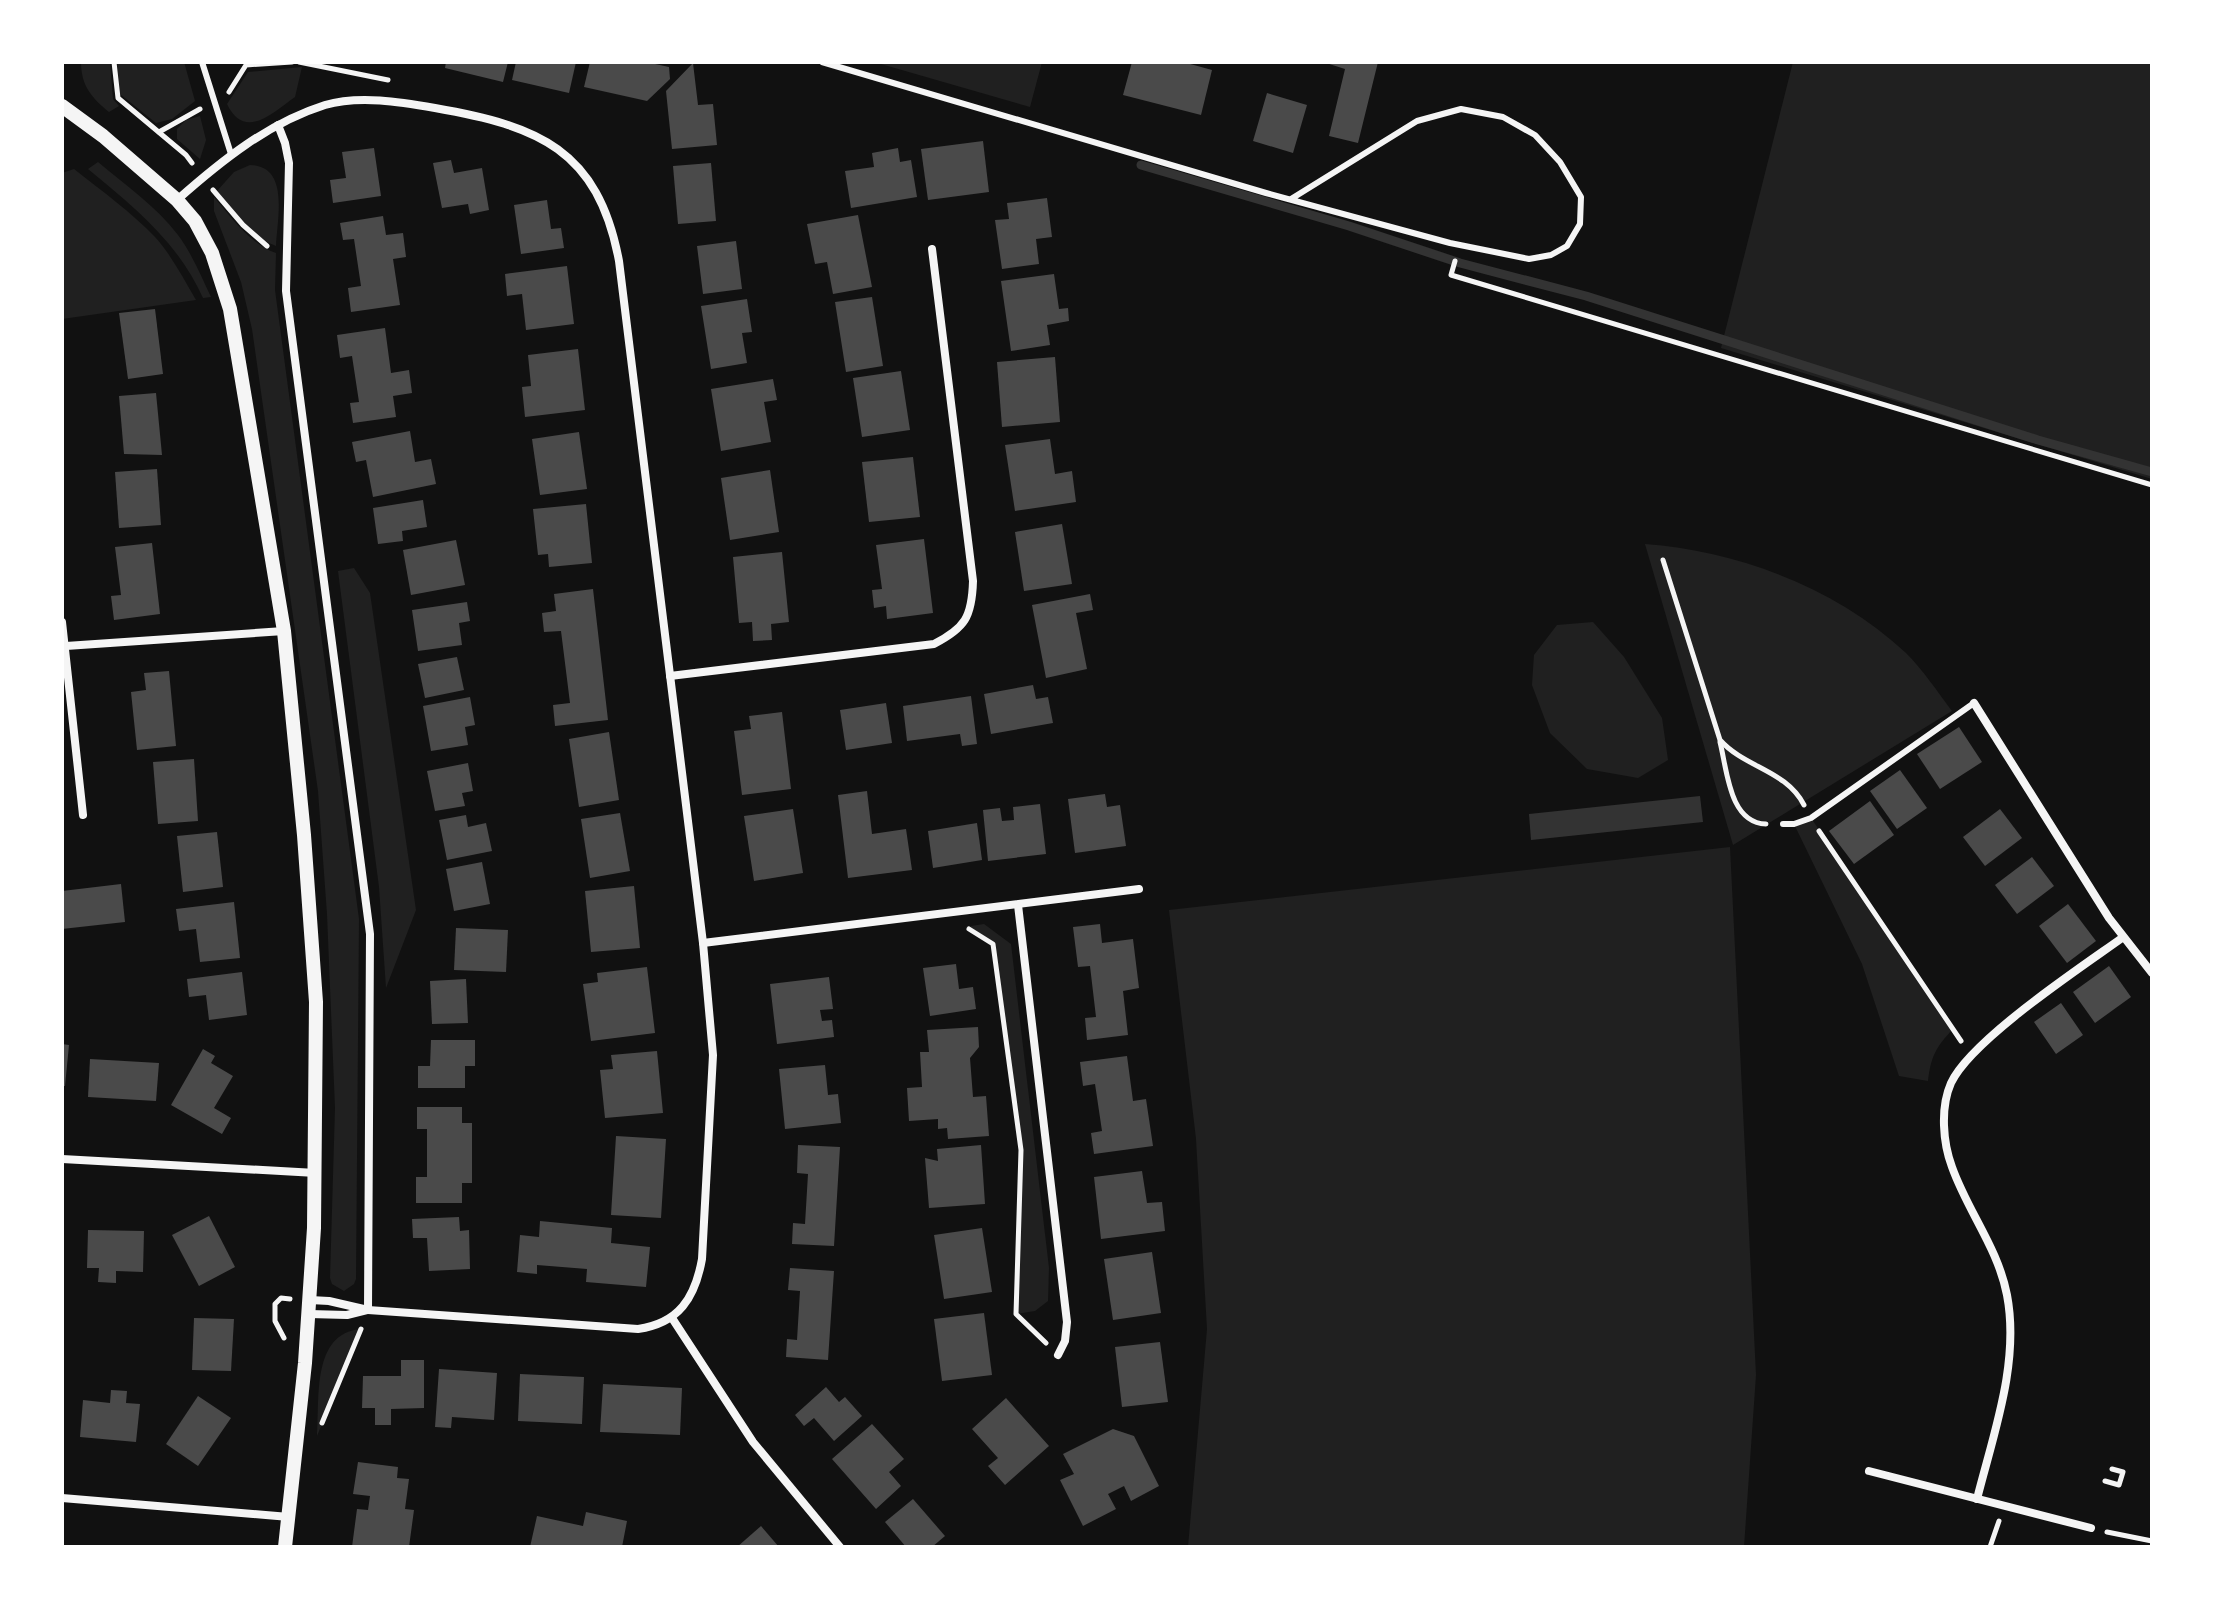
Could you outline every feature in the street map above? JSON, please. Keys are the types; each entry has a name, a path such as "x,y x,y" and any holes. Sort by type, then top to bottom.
{"street":[{"path":"177,200 231,154 278,125 329,104 397,102 499,121 540,137 562,151 586,176 602,200 619,261 703,943 713,1082 702,1259 698,1284 672,1318 656,1327 638,1329 368,1310 340,1303 310,1307"},
{"path":"62,106 103,136 177,200 195,221 212,253 230,309 284,631 316,1002 316,1173 310,1307 285,1547"},
{"path":"278,125 289,163 286,291 370,934 368,1310"},
{"path":"670,676 934,644 955,633 967,619 972,603 973,581 932,249"},
{"path":"62,622 83,815"},
{"path":"66,646 284,631"},
{"path":"1974,703 2122,938 2152,973"},
{"path":"703,943 1139,889"},
{"path":"1018,905 1067,1322 1065,1341 1058,1355"},
{"path":"1977,1499 2001,1404 2010,1343 2009,1312 1997,1258 1952,1167 1944,1132 1945,1108 1951,1083 1971,1055 2006,1025 2122,938"},
{"path":"62,1159 316,1173"},
{"path":"310,1307 347,1315 368,1310"},
{"path":"672,1318 753,1442 840,1547"},
{"path":"1869,1471 2091,1528"},
{"path":"62,1498 290,1517"}],"lane":[{"path":"202,62 231,154"},
{"path":"822,62 1291,199 1450,243 1529,259 1551,255 1567,246 1580,224 1581,197 1560,162 1535,135 1503,117 1461,109 1417,121 1291,199"},
{"path":"1783,824 1811,818 1974,703"}],"path":[{"path":"114,62 118,98 128,107"},
{"path":"299,62 401,82 397,102"},
{"path":"1452,273 2152,485"},
{"path":"1720,740 1735,803 1745,816 1757,823 1783,824"},
{"path":"944,914 993,944 1021,1150 1016,1314 1058,1355"},
{"path":"296,1453 317,1436 368,1310"},
{"path":"2105,1481 2119,1485 2123,1472 2112,1469"},
{"path":"2091,1528 2152,1541"}],"shaded area":[{"path":"81,62 110,62 113,99 119,106 109,112 93,96 85,85"},
{"path":"117,62 184,62 195,101 172,119 156,123 120,94"},
{"path":"874,62 1042,62 1030,107"},
{"path":"1793,62 2152,62 2152,479 1721,348"},
{"path":"302,67 295,97 268,116 250,122 242,121 227,104 248,72"},
{"path":"200,116 206,140 200,159 177,139 177,129 186,120"},
{"path":"98,162 169,224 188,250 211,297 203,298 181,260 153,227 88,169"},
{"path":"250,165 263,168 271,174 276,184 279,209 276,246 251,230 217,191 234,172"},
{"path":"74,169 155,237 196,300 62,319 62,173"},
{"path":"214,197 250,237 276,253 275,290 359,919 356,1279 344,1291 332,1284 330,1278 335,1108 327,914 318,791 252,329 241,282 214,211"},
{"path":"1645,544 1680,548 1750,564 1818,592 1879,630 1906,653 1952,711 1733,845"},
{"path":"354,568 370,593 416,910 386,988 379,887 338,571"},
{"path":"1593,622 1624,657 1662,718 1668,760 1638,778 1587,769 1550,733 1532,685 1534,655 1557,625"},
{"path":"1700,796 1703,822 1531,840 1529,814"},
{"path":"1811,818 1953,1029 1935,1052 1928,1081 1899,1076 1862,964 1794,824"},
{"path":"1730,847 1756,1375 1744,1547 1188,1547 1207,1329 1196,1139 1169,910"},
{"path":"984,924 1011,944 1049,1268 1048,1301 1035,1311 1016,1314 1021,1150 993,944 965,927"},
{"path":"361,1329 317,1436 319,1387 326,1355 333,1342 345,1333"}],"building":[{"path":"446,62 508,62 503,82 445,68"},
{"path":"516,62 576,62 569,93 512,80"},
{"path":"590,62 646,62 669,67 670,79 647,101 584,87"},
{"path":"1132,62 1183,62 1212,70 1201,115 1123,95"},
{"path":"1323,62 1378,62 1358,143 1329,136 1345,69"},
{"path":"693,63 698,105 713,104 717,145 672,149 666,91"},
{"path":"1267,93 1307,105 1293,153 1253,141"},
{"path":"983,141 989,192 928,200 921,149"},
{"path":"374,148 381,196 333,203 330,180 346,178 342,152"},
{"path":"898,148 900,162 911,160 917,197 851,208 845,171 874,167 872,153"},
{"path":"451,160 454,173 482,168 489,210 470,214 468,204 442,208 433,163"},
{"path":"711,163 716,221 678,224 673,166"},
{"path":"1047,198 1052,237 1036,239 1039,264 1002,269 995,220 1009,219 1007,203"},
{"path":"547,200 551,229 561,228 564,248 521,254 514,205"},
{"path":"858,215 872,287 833,294 827,262 815,264 807,224"},
{"path":"383,216 386,235 403,233 406,257 393,259 400,305 351,312 348,288 361,286 354,239 343,240 340,223"},
{"path":"736,241 742,289 703,294 697,246"},
{"path":"567,266 574,324 526,330 522,294 507,296 505,274"},
{"path":"1054,274 1059,309 1068,308 1069,321 1047,325 1050,345 1011,351 1001,281"},
{"path":"872,297 883,366 846,372 835,302"},
{"path":"747,299 752,332 742,333 747,363 711,369 701,306"},
{"path":"155,309 163,374 128,379 119,313"},
{"path":"385,328 391,373 409,370 412,393 393,396 396,417 353,423 350,403 359,402 352,356 340,358 337,335"},
{"path":"578,349 585,410 525,417 522,387 531,386 528,355"},
{"path":"1055,357 1060,422 1002,427 997,362"},
{"path":"901,371 910,430 862,437 853,378"},
{"path":"773,379 777,400 764,402 771,442 721,451 711,389"},
{"path":"156,393 162,455 124,454 119,396"},
{"path":"410,431 415,462 431,459 436,484 373,497 366,460 356,462 352,442"},
{"path":"579,432 587,489 540,495 532,439"},
{"path":"1050,439 1055,474 1072,471 1076,502 1015,511 1005,445"},
{"path":"913,457 920,517 869,522 862,462"},
{"path":"157,469 161,525 119,528 115,472"},
{"path":"770,470 779,532 730,540 721,478"},
{"path":"423,500 427,527 402,531 403,541 378,544 373,508"},
{"path":"586,504 592,563 549,567 548,554 538,555 533,509"},
{"path":"1062,524 1072,584 1024,591 1015,532"},
{"path":"924,539 933,613 887,619 886,606 874,608 872,590 882,589 876,545"},
{"path":"456,540 465,585 411,595 403,550"},
{"path":"152,543 160,614 114,620 111,596 121,595 115,547"},
{"path":"782,552 789,622 771,624 772,640 753,641 752,622 739,623 733,557"},
{"path":"593,589 608,720 555,726 553,705 570,703 561,631 544,632 542,613 556,611 554,594"},
{"path":"1090,594 1093,610 1076,613 1087,669 1046,678 1032,605"},
{"path":"467,602 470,621 459,623 462,645 418,651 412,610"},
{"path":"457,657 464,690 425,698 418,664"},
{"path":"169,671 176,746 137,750 131,692 146,690 144,673"},
{"path":"1033,685 1036,699 1048,697 1053,723 991,734 984,694"},
{"path":"971,696 977,744 962,746 960,734 907,741 903,706"},
{"path":"470,697 475,725 465,727 468,745 431,751 423,706"},
{"path":"886,703 892,743 846,750 840,710"},
{"path":"782,712 791,789 742,795 734,731 751,729 749,716"},
{"path":"1959,727 1982,762 1940,789 1917,754"},
{"path":"609,732 619,800 579,807 569,739"},
{"path":"194,759 198,821 158,824 153,762"},
{"path":"468,763 473,791 462,793 465,806 435,811 427,771"},
{"path":"1900,770 1927,808 1897,829 1870,791"},
{"path":"867,791 872,834 906,829 912,870 848,878 838,795"},
{"path":"1105,794 1107,807 1120,805 1126,846 1075,853 1068,799"},
{"path":"1870,801 1894,835 1854,864 1829,831"},
{"path":"1040,804 1046,854 988,861 983,810 1000,808 1002,821 1014,820 1013,807"},
{"path":"793,809 803,873 754,881 744,816"},
{"path":"2000,809 2022,838 1985,866 1963,837"},
{"path":"620,813 630,871 590,878 581,819"},
{"path":"466,815 468,827 486,823 492,851 447,860 439,820"},
{"path":"977,823 982,860 933,868 928,831"},
{"path":"217,832 223,887 183,892 177,836"},
{"path":"2032,857 2054,886 2017,914 1995,885"},
{"path":"482,862 490,904 454,911 446,869"},
{"path":"121,884 125,922 62,929 62,891"},
{"path":"634,886 640,948 591,952 585,891"},
{"path":"234,902 240,958 200,962 196,929 179,931 176,909"},
{"path":"2068,904 2096,941 2067,963 2039,926"},
{"path":"1100,924 1102,943 1133,939 1139,988 1123,991 1128,1035 1087,1040 1085,1018 1096,1017 1090,966 1078,967 1073,927"},
{"path":"456,928 508,930 506,972 454,970"},
{"path":"956,964 959,989 973,987 976,1009 930,1016 923,968"},
{"path":"2109,966 2131,997 2095,1023 2073,992"},
{"path":"647,967 655,1033 591,1041 583,984 598,982 597,973"},
{"path":"242,972 247,1015 209,1020 206,995 189,997 187,979"},
{"path":"829,977 833,1009 820,1010 822,1021 832,1020 834,1037 777,1044 770,984"},
{"path":"466,979 468,1023 432,1024 430,981"},
{"path":"2061,1003 2083,1035 2056,1054 2034,1022"},
{"path":"978,1027 979,1047 970,1058 973,1097 986,1096 989,1136 948,1139 947,1128 938,1129 938,1119 909,1121 907,1088 922,1087 920,1052 929,1052 927,1030"},
{"path":"431,1040 475,1040 475,1066 465,1066 465,1088 418,1088 418,1066 430,1066"},
{"path":"62,1044 69,1045 65,1086 62,1086"},
{"path":"203,1049 215,1056 211,1063 233,1076 214,1108 231,1118 222,1134 171,1105"},
{"path":"657,1051 663,1113 605,1118 600,1070 613,1069 611,1055"},
{"path":"1127,1056 1133,1101 1146,1099 1153,1146 1094,1154 1091,1133 1102,1131 1095,1084 1083,1086 1080,1062"},
{"path":"90,1059 159,1063 156,1101 88,1097"},
{"path":"825,1065 828,1095 838,1094 841,1123 785,1129 779,1069"},
{"path":"417,1107 462,1107 462,1123 472,1123 472,1183 462,1183 462,1203 416,1203 416,1177 427,1177 427,1129 417,1129"},
{"path":"616,1136 666,1139 661,1218 611,1215"},
{"path":"798,1145 840,1147 834,1246 792,1244 793,1223 805,1224 808,1174 797,1173"},
{"path":"981,1145 985,1204 929,1208 925,1158 938,1161 937,1149"},
{"path":"1142,1171 1147,1203 1162,1202 1165,1231 1101,1239 1094,1177"},
{"path":"209,1216 235,1267 199,1286 172,1235"},
{"path":"459,1217 460,1231 469,1230 470,1269 429,1271 427,1238 413,1238 412,1219"},
{"path":"540,1221 612,1228 611,1243 650,1247 646,1287 586,1282 587,1269 537,1265 537,1274 517,1272 520,1235 539,1237"},
{"path":"982,1228 992,1292 944,1299 934,1235"},
{"path":"88,1230 144,1231 143,1272 116,1271 116,1283 98,1282 99,1268 87,1268"},
{"path":"1152,1252 1161,1313 1113,1320 1104,1259"},
{"path":"790,1268 834,1271 828,1360 786,1357 787,1339 797,1340 800,1291 788,1290"},
{"path":"984,1313 992,1375 942,1381 934,1319"},
{"path":"194,1318 234,1319 231,1371 192,1370"},
{"path":"1160,1342 1168,1402 1122,1407 1115,1347"},
{"path":"401,1360 424,1360 424,1408 391,1409 391,1425 375,1425 375,1408 362,1408 363,1376 401,1376"},
{"path":"439,1369 497,1373 494,1420 452,1417 451,1428 435,1427"},
{"path":"520,1374 584,1377 582,1424 518,1421"},
{"path":"603,1384 682,1388 680,1435 600,1432"},
{"path":"826,1387 839,1402 845,1397 862,1416 834,1441 814,1418 804,1426 795,1415"},
{"path":"111,1390 127,1391 126,1403 140,1404 136,1442 80,1437 83,1400 110,1403"},
{"path":"198,1396 231,1418 198,1466 166,1444"},
{"path":"1006,1398 1049,1446 1005,1485 988,1466 998,1458 972,1429"},
{"path":"872,1424 904,1459 889,1472 901,1486 876,1509 832,1459"},
{"path":"1113,1429 1134,1436 1159,1486 1131,1501 1124,1486 1108,1494 1116,1509 1083,1526 1060,1480 1074,1474 1063,1454"},
{"path":"358,1462 398,1467 397,1478 409,1479 405,1509 414,1510 409,1547 352,1547 357,1509 368,1510 370,1496 353,1494"},
{"path":"913,1499 945,1536 932,1547 906,1547 885,1522"},
{"path":"586,1512 627,1521 622,1547 530,1547 537,1516 583,1526"},
{"path":"761,1526 779,1547 737,1547"}],"waterway":[{"path":"1141,165 1349,226 1460,263 1586,296 2038,440 2152,472"}]}
